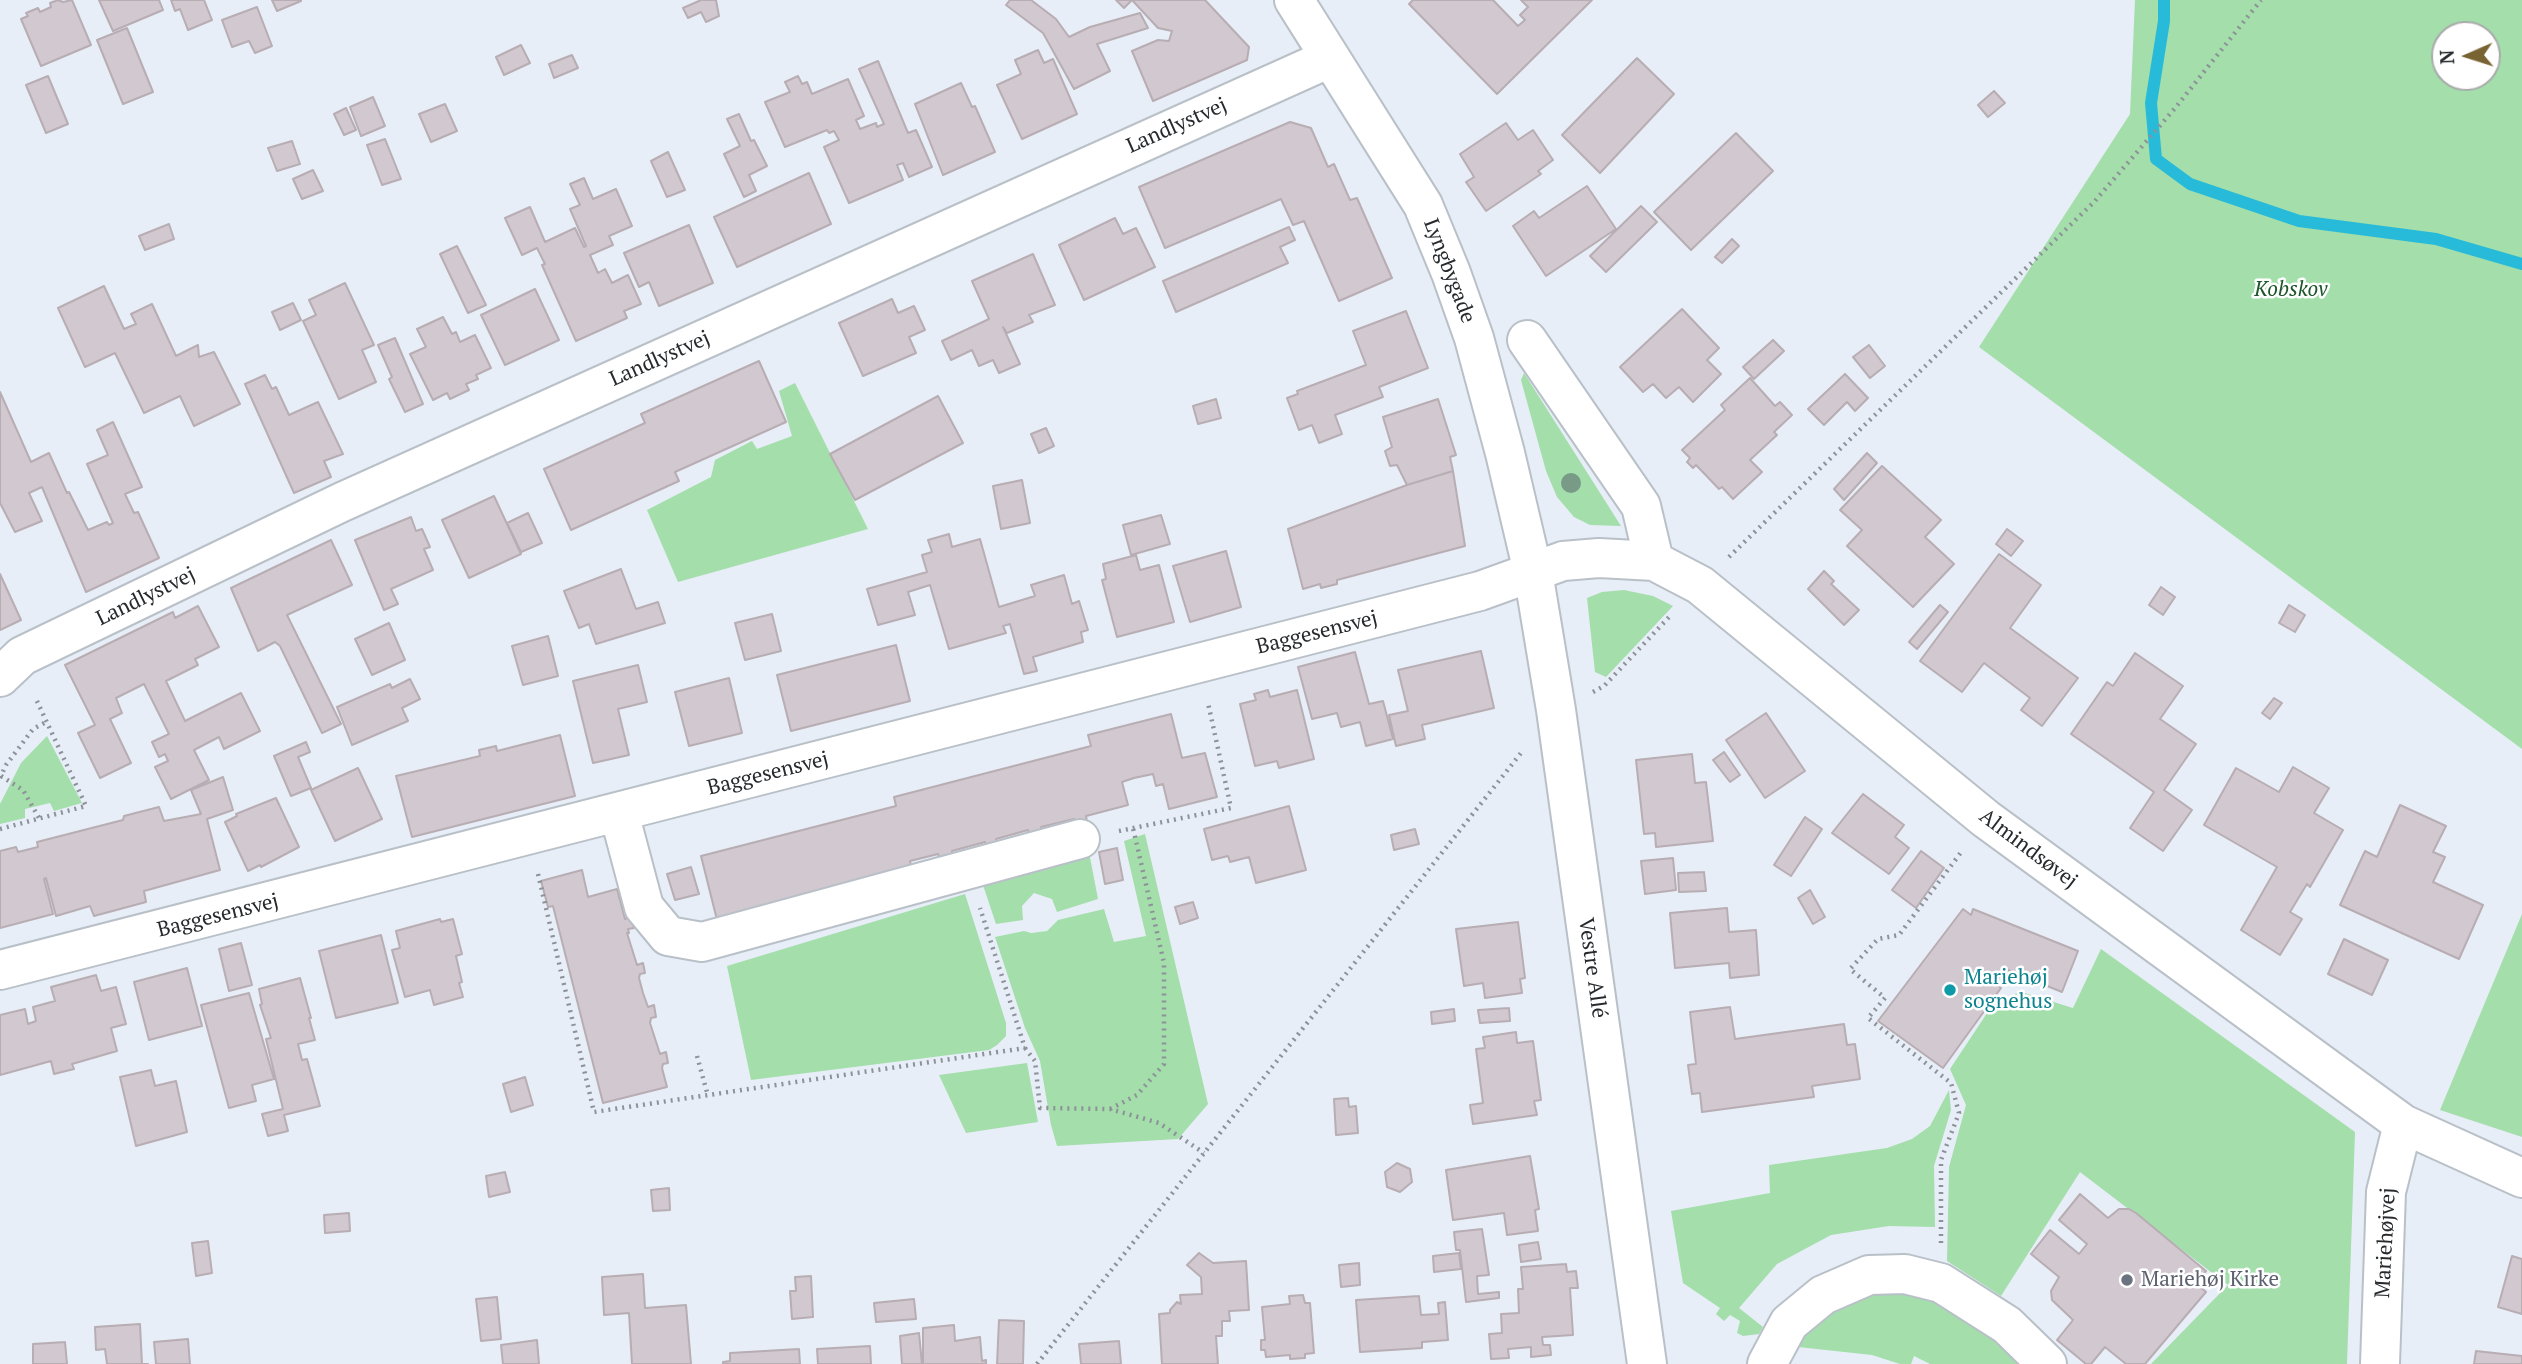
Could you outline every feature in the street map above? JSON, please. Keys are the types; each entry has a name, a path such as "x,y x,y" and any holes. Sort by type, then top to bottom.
{"street":[{"name":"Lyngbygade","path":"1294,0 1423,205 1474,338 1533,572"},
{"name":"Landlystvej","path":"9,669 22,656 342,502 1330,58"},
{"path":"1527,340 1641,506 1654,561"},
{"name":"Almindsøvej","path":"1533,572 1563,561 1599,558 1654,561 1700,585 1986,819 2403,1124 2522,1178"},
{"name":"Baggesensvej","path":"0,970 1480,591 1533,572"},
{"name":"Vestre Allé","path":"1533,572 1556,710 1647,1364"},
{"path":"619,813 644,907 668,936 702,942 1080,839"},
{"name":"Mariehøjvej","path":"2380,1364 2386,1192 2403,1124"},
{"path":"1767,1364 1789,1323 1823,1296 1869,1275 1905,1274 1941,1283 2007,1325 2047,1364"}],"path":[{"path":"2094,202 2176,107 2261,0"},
{"path":"1080,839 1231,808 1200,663"},
{"path":"0,829 86,806 46,722 9,669"},
{"path":"39,819 23,790 0,777 33,729 46,722"},
{"path":"1941,1283 1941,1160 1959,1113 1951,1083 1868,1018 1885,998 1850,968 1878,939 1899,935 1986,819"},
{"path":"1110,1109 1137,1095 1164,1063 1164,963 1133,828"},
{"path":"529,836 594,1112 1026,1048"},
{"path":"968,871 1026,1048 1035,1061 1040,1108 1110,1109 1159,1123 1205,1153"},
{"path":"696,1056 708,1096"}],"green space":[{"name":"Kobskov","path":"2135,0 2522,0 2522,749 1979,347 2130,114"},
{"path":"1524,373 1621,526 1590,525 1574,517 1557,497 1546,471 1521,380"},
{"path":"795,383 868,529 678,582 647,510 711,477 715,460 752,441 757,449 792,436 779,391"},
{"path":"1624,590 1653,596 1673,606 1606,677 1595,672 1587,598 1602,592"},
{"path":"47,736 82,803 54,811 50,803 25,809 25,818 0,824 0,804 21,763"},
{"path":"1145,834 1208,1104 1178,1139 1057,1146 1040,1061 1025,1028 995,937 1024,931 1047,931 1058,920 1104,909 1114,942 1146,936 1124,841"},
{"path":"1089,852 1098,899 1057,912 1052,899 1034,893 1022,906 1023,920 996,924 983,885"},
{"path":"965,894 1006,1023 1006,1036 997,1045 989,1050 751,1080 727,966"},
{"path":"2522,914 2522,1137 2440,1110"},
{"path":"2101,949 2355,1132 2347,1364 2151,1364 2228,1285 2080,1172 2001,1296 1947,1261 1949,1167 1966,1105 1950,1069 1999,995 2008,1002 2018,991 2073,1008"},
{"path":"1027,1063 1038,1122 966,1133 939,1075"},
{"path":"1949,1090 1951,1110 1934,1166 1935,1227 1889,1226 1831,1235 1777,1264 1739,1308 1763,1327 1759,1334 1743,1336 1737,1333 1740,1321 1730,1315 1724,1321 1716,1314 1720,1308 1683,1283 1671,1211 1770,1193 1769,1165 1887,1148 1912,1139 1930,1126"},
{"path":"1889,1292 1922,1296 1952,1308 1986,1330 2019,1364 1930,1364 1914,1356 1911,1364 1900,1364 1872,1355 1798,1347 1813,1323 1838,1304"}],"building":[{"path":"58,0 72,0 91,45 41,66 21,19 28,16 26,13 38,8 40,12"},
{"path":"99,0 159,0 163,10 113,31"},
{"path":"171,0 204,0 212,20 188,30 180,9 175,11"},
{"path":"272,0 301,0 301,1 277,11"},
{"path":"701,0 716,0 719,16 706,22 701,12 688,18 683,8"},
{"path":"1010,0 1031,0 1056,19 1069,37 1090,27 1140,13 1148,28 1097,44 1110,71 1074,89 1043,33 1006,5"},
{"path":"1116,0 1132,0 1124,8"},
{"path":"1132,0 1205,0 1249,47 1247,60 1153,101 1132,51 1158,40 1169,41 1172,31 1158,28"},
{"path":"1413,0 1493,0 1518,26 1525,20 1520,15 1528,7 1521,0 1592,0 1497,94 1409,4"},
{"path":"257,7 272,46 255,53 249,41 232,47 222,20"},
{"path":"127,28 153,92 123,104 97,40"},
{"path":"521,45 530,63 504,75 496,57"},
{"path":"1038,50 1044,63 1053,59 1077,114 1022,139 997,85 1021,74 1015,60"},
{"path":"572,55 578,68 554,78 549,64"},
{"path":"1637,58 1674,94 1600,173 1562,135"},
{"path":"878,61 908,133 916,130 932,167 909,177 903,163 897,165 903,180 849,203 824,147 839,140 834,131 829,133 827,130 785,147 765,102 790,92 785,82 798,76 802,84 807,82 812,94 848,79 864,116 856,120 860,129 876,123 877,127 884,124 859,69"},
{"path":"48,76 68,124 46,133 26,85"},
{"path":"961,83 972,107 975,106 995,152 943,175 915,104"},
{"path":"1994,91 2005,103 1988,117 1978,105"},
{"path":"373,97 385,126 361,136 350,107"},
{"path":"445,104 457,131 431,142 419,114"},
{"path":"346,108 356,130 344,135 334,114"},
{"path":"739,114 751,141 754,140 767,166 749,175 756,191 744,197 724,154 740,146 727,119"},
{"path":"1290,122 1311,128 1328,167 1334,164 1350,200 1357,198 1392,278 1339,301 1304,221 1293,225 1281,199 1165,248 1139,187"},
{"path":"1506,123 1518,140 1533,130 1553,160 1538,171 1541,174 1486,211 1466,182 1474,177 1460,154"},
{"path":"1736,133 1773,171 1691,250 1654,212"},
{"path":"385,139 401,179 382,185 367,145"},
{"path":"292,141 300,164 277,171 268,148"},
{"path":"668,152 685,190 667,197 651,161"},
{"path":"313,170 323,191 302,199 293,179"},
{"path":"809,173 831,224 737,267 714,217"},
{"path":"584,178 593,199 616,189 632,226 609,236 613,245 590,255 598,273 605,269 612,283 628,275 641,304 624,311 627,318 576,341 537,248 522,255 505,218 530,207 545,242 575,228 584,247 586,246 570,209 580,205 570,184"},
{"path":"1587,186 1616,229 1546,276 1513,226 1534,211 1539,218"},
{"path":"1641,206 1657,222 1606,272 1590,256"},
{"path":"1115,218 1123,234 1136,228 1155,267 1084,300 1059,245"},
{"path":"169,224 174,239 145,250 139,236"},
{"path":"689,225 713,283 659,306 649,282 639,287 624,253"},
{"path":"1289,227 1295,240 1280,247 1288,263 1176,312 1163,281"},
{"path":"1732,239 1739,246 1722,263 1715,257"},
{"path":"457,246 486,305 468,313 440,254"},
{"path":"1033,254 1055,305 1029,315 1033,322 1007,333 1003,327 1020,364 999,373 993,360 979,366 972,350 951,360 942,341 989,319 972,281"},
{"path":"345,283 374,345 362,350 376,382 339,399 303,321 316,315 309,300"},
{"path":"104,286 124,329 136,324 131,314 152,304 176,356 198,345 199,357 214,352 240,404 194,426 180,396 144,413 115,353 85,367 58,308"},
{"path":"535,289 559,340 505,365 481,315"},
{"path":"892,299 898,313 914,306 925,330 909,337 916,353 863,376 839,323"},
{"path":"293,303 301,320 280,330 272,312"},
{"path":"1682,309 1719,348 1707,360 1721,374 1693,402 1679,387 1666,398 1653,384 1643,392 1620,367"},
{"path":"1406,311 1428,368 1379,387 1383,397 1335,415 1342,434 1319,443 1312,425 1299,430 1287,398 1298,394 1297,391 1366,365 1353,331"},
{"path":"443,317 452,334 456,332 460,342 475,335 491,368 476,375 478,379 466,384 469,390 450,399 447,393 433,400 410,354 426,347 417,329"},
{"path":"395,338 423,404 405,412 389,379 392,377 378,345"},
{"path":"1773,340 1784,351 1754,379 1743,367"},
{"path":"1869,345 1885,366 1870,378 1853,357"},
{"path":"759,361 786,422 675,472 679,481 571,530 544,469 645,423 641,414"},
{"path":"1845,374 1868,398 1855,411 1847,402 1824,425 1808,409"},
{"path":"265,375 272,389 276,387 289,415 318,402 343,454 324,461 331,477 294,493 245,384"},
{"path":"1750,378 1775,406 1780,402 1792,415 1774,432 1777,435 1750,460 1762,472 1733,499 1722,487 1719,489 1696,465 1693,468 1687,462 1690,458 1682,450 1725,410 1721,405"},
{"path":"0,392 31,462 49,453 88,530 107,522 109,525 113,523 87,464 108,455 97,430 113,422 142,487 125,494 134,513 138,512 159,558 86,592 42,487 29,493 42,521 15,532 0,503"},
{"path":"938,396 963,443 855,500 830,454"},
{"path":"1216,399 1221,418 1198,424 1193,406"},
{"path":"1438,399 1456,455 1450,457 1453,471 1407,485 1397,465 1390,466 1385,451 1392,447 1383,417"},
{"path":"1046,428 1054,446 1039,453 1031,434"},
{"path":"1867,453 1877,463 1844,500 1834,489"},
{"path":"1882,466 1941,520 1925,537 1954,564 1913,607 1847,546 1862,530 1840,510"},
{"path":"1453,471 1465,546 1337,580 1337,584 1321,588 1320,584 1303,589 1288,529"},
{"path":"1022,480 1030,523 1001,529 993,486"},
{"path":"494,496 521,554 469,578 442,520"},
{"path":"528,513 542,543 521,552 507,523"},
{"path":"1161,515 1170,544 1131,555 1123,525"},
{"path":"411,517 416,531 422,529 430,547 424,549 433,570 391,589 398,604 384,610 355,540"},
{"path":"2007,529 2023,541 2011,556 1996,544"},
{"path":"949,534 952,547 980,539 999,607 1035,596 1031,585 1064,575 1072,604 1079,601 1088,630 1081,632 1083,642 1033,657 1037,671 1024,674 1010,624 1003,626 1006,633 949,649 930,585 908,592 915,615 878,625 867,589 927,572 922,555 932,552 928,540"},
{"path":"331,540 352,585 287,615 341,724 322,733 280,646 275,642 258,651 231,588"},
{"path":"1226,551 1241,607 1190,622 1173,566"},
{"path":"1999,554 2041,585 2010,628 2078,678 2042,726 2021,710 2030,698 1984,663 1962,692 1920,661"},
{"path":"1136,555 1140,570 1159,565 1174,622 1117,637 1102,580 1106,579 1103,564"},
{"path":"621,569 636,609 658,602 665,623 596,644 589,624 579,628 564,591"},
{"path":"1824,571 1834,581 1831,584 1859,610 1844,625 1808,589"},
{"path":"0,574 21,620 0,630"},
{"path":"2161,587 2175,597 2163,615 2149,605"},
{"path":"1940,605 1948,612 1917,649 1909,642"},
{"path":"2289,605 2305,615 2295,632 2279,623"},
{"path":"198,606 219,647 195,659 198,665 166,681 185,721 241,693 260,731 224,749 219,737 194,750 209,780 171,799 155,767 168,761 165,754 159,757 152,742 169,734 144,684 116,698 122,713 110,719 131,763 100,778 78,733 95,725 65,665 173,612 175,618"},
{"path":"772,614 781,651 745,660 735,623"},
{"path":"389,623 405,660 372,675 355,639"},
{"path":"548,636 558,676 523,685 512,646"},
{"path":"896,645 910,701 791,731 777,675"},
{"path":"1481,651 1494,708 1422,725 1425,739 1396,746 1389,715 1408,711 1398,670"},
{"path":"1355,652 1369,704 1383,701 1393,739 1366,746 1360,722 1341,727 1337,713 1312,719 1298,667"},
{"path":"2135,653 2183,686 2160,719 2196,744 2164,790 2192,810 2163,851 2130,828 2154,792 2071,734 2107,682 2113,686"},
{"path":"638,665 647,702 618,709 629,755 593,763 573,681"},
{"path":"729,678 742,733 689,746 675,692"},
{"path":"410,679 420,699 402,708 408,721 352,745 337,707 390,684 392,688"},
{"path":"1268,690 1270,697 1297,690 1314,759 1279,768 1277,761 1255,766 1240,704 1256,700 1254,694"},
{"path":"2274,698 2282,703 2270,719 2262,713"},
{"path":"1766,713 1805,771 1765,798 1726,740"},
{"path":"1171,714 1182,758 1205,753 1217,797 1169,809 1163,784 1156,786 1153,774 1134,778 1122,782 1128,805 1086,816 1087,822 1076,825 1074,819 1041,827 1043,834 1030,837 1028,830 996,839 998,845 987,848 985,842 952,851 953,857 940,860 938,854 910,861 912,870 717,920 701,856 896,806 894,797 1091,746 1088,735"},
{"path":"560,735 575,796 412,837 396,776 480,756 479,750 496,746 497,751"},
{"path":"306,742 310,752 298,757 311,788 291,796 274,756"},
{"path":"1724,752 1740,775 1730,782 1713,760"},
{"path":"1692,754 1695,783 1706,782 1713,841 1656,847 1655,833 1644,834 1636,760"},
{"path":"2293,767 2329,788 2314,813 2343,830 2310,887 2307,884 2290,912 2302,919 2280,955 2241,930 2277,867 2204,825 2236,768 2279,792"},
{"path":"358,768 382,819 335,841 311,790"},
{"path":"223,777 233,810 207,819 220,870 144,891 146,902 94,916 90,906 56,916 46,878 44,879 53,914 0,928 0,851 16,847 18,852 38,847 37,842 123,820 124,816 159,807 164,821 201,814 191,790"},
{"path":"1863,794 1904,825 1895,837 1909,848 1889,874 1832,833"},
{"path":"276,798 299,847 248,871 225,822 237,816 236,814"},
{"path":"2400,805 2446,826 2433,852 2445,857 2433,882 2483,905 2459,959 2340,905 2365,851 2377,857"},
{"path":"1289,806 1306,870 1256,883 1249,857 1230,862 1228,856 1212,860 1204,829"},
{"path":"1805,817 1822,829 1791,876 1774,865"},
{"path":"1415,829 1419,844 1394,850 1391,835"},
{"path":"1117,848 1123,880 1105,884 1099,852"},
{"path":"1921,851 1944,868 1916,908 1892,890"},
{"path":"1673,858 1676,890 1645,894 1641,861"},
{"path":"691,867 699,894 675,900 667,874"},
{"path":"582,870 588,897 617,889 625,919 631,917 634,928 628,929 627,933 637,965 643,963 645,973 640,974 639,978 648,1007 654,1005 656,1017 651,1018 650,1023 660,1054 666,1052 668,1063 663,1064 662,1068 667,1087 603,1103 553,906 548,907 541,881"},
{"path":"1704,872 1706,891 1679,892 1678,873"},
{"path":"1810,890 1825,917 1813,924 1798,898"},
{"path":"1193,902 1198,918 1180,924 1175,907"},
{"path":"1727,908 1729,932 1756,930 1759,975 1730,978 1729,963 1675,968 1670,913"},
{"name":"Mariehøj sognehus","path":"1963,909 1971,915 1973,909 2078,951 2062,992 2005,969 1995,983 2001,988 1943,1068 1878,1021"},
{"path":"440,919 441,922 453,919 462,954 456,956 463,997 434,1005 430,990 405,997 392,950 400,948 396,931"},
{"path":"1518,922 1525,978 1520,979 1522,993 1485,998 1483,983 1464,986 1456,929"},
{"path":"381,935 398,1003 336,1018 319,951"},
{"path":"2344,939 2388,960 2372,995 2328,974"},
{"path":"241,943 252,985 229,991 219,949"},
{"path":"187,968 202,1026 149,1040 134,982"},
{"path":"96,975 101,991 116,987 126,1024 111,1028 117,1051 72,1064 74,1069 54,1074 51,1061 0,1075 0,1015 25,1009 28,1024 36,1021 33,1007 55,1001 51,987"},
{"path":"300,978 315,1040 298,1044 302,1060 307,1059 320,1106 284,1115 288,1131 268,1136 262,1114 283,1109 266,1039 271,1038 260,1005 259,989"},
{"path":"249,993 274,1079 252,1085 256,1101 229,1108 201,1005"},
{"path":"1730,1007 1735,1039 1844,1024 1847,1045 1855,1044 1860,1079 1812,1086 1814,1097 1702,1112 1700,1093 1692,1094 1688,1065 1696,1064 1690,1012"},
{"path":"1509,1008 1510,1021 1480,1023 1478,1010"},
{"path":"1454,1009 1455,1021 1432,1024 1431,1012"},
{"path":"1516,1032 1517,1043 1533,1041 1541,1100 1534,1101 1537,1115 1473,1124 1470,1105 1483,1103 1476,1049 1485,1048 1483,1037"},
{"path":"151,1070 155,1086 176,1081 187,1132 136,1146 120,1077"},
{"path":"525,1077 533,1105 511,1112 503,1084"},
{"path":"1348,1098 1349,1107 1356,1106 1358,1133 1336,1135 1334,1099"},
{"path":"1530,1156 1539,1209 1535,1210 1538,1231 1507,1235 1504,1213 1453,1220 1446,1170"},
{"path":"1397,1163 1410,1169 1412,1182 1400,1192 1387,1187 1385,1172"},
{"path":"505,1172 510,1192 489,1197 486,1176"},
{"path":"669,1188 670,1210 653,1211 651,1190"},
{"name":"Mariehøj Kirke","path":"2080,1194 2108,1218 2119,1209 2129,1209 2136,1213 2206,1271 2196,1283 2206,1292 2145,1364 2126,1364 2105,1347 2091,1364 2086,1364 2057,1340 2073,1320 2052,1300 2051,1291 2059,1277 2031,1254 2050,1230 2079,1254 2087,1244 2059,1220"},
{"path":"349,1213 350,1231 325,1233 324,1215"},
{"path":"1482,1229 1489,1275 1477,1276 1478,1294 1499,1292 1499,1298 1466,1302 1460,1250 1456,1250 1454,1232"},
{"path":"208,1241 212,1273 196,1276 192,1243"},
{"path":"1538,1242 1541,1259 1521,1262 1519,1245"},
{"path":"1199,1253 1213,1263 1246,1261 1249,1310 1229,1311 1230,1321 1222,1321 1222,1336 1216,1336 1218,1364 1162,1364 1159,1314 1170,1313 1177,1302 1181,1304 1180,1295 1202,1294 1201,1277 1187,1265"},
{"path":"1459,1253 1461,1269 1434,1272 1433,1256"},
{"path":"2512,1256 2522,1259 2522,1314 2498,1307"},
{"path":"1359,1263 1360,1285 1341,1287 1339,1265"},
{"path":"1566,1264 1567,1272 1576,1271 1578,1288 1570,1288 1573,1335 1542,1337 1543,1345 1550,1345 1551,1355 1531,1357 1531,1347 1508,1349 1509,1358 1491,1359 1489,1334 1502,1333 1501,1314 1519,1313 1518,1289 1523,1289 1521,1267"},
{"path":"643,1274 645,1308 686,1305 691,1364 632,1364 629,1313 604,1315 602,1277"},
{"path":"811,1276 813,1317 792,1319 790,1291 796,1291 795,1277"},
{"path":"1303,1295 1305,1303 1310,1303 1314,1353 1305,1354 1305,1358 1290,1359 1290,1355 1266,1357 1265,1350 1261,1350 1261,1340 1265,1340 1262,1307 1290,1304 1289,1296"},
{"path":"1419,1296 1421,1315 1439,1314 1438,1303 1445,1302 1448,1340 1422,1342 1422,1348 1360,1352 1356,1300"},
{"path":"497,1297 501,1339 481,1341 476,1299"},
{"path":"914,1299 916,1319 876,1322 874,1303"},
{"path":"999,1320 1024,1321 1023,1364 997,1364"},
{"path":"140,1324 142,1364 107,1364 105,1349 96,1350 95,1327"},
{"path":"954,1325 955,1341 980,1337 982,1361 986,1360 986,1364 923,1364 923,1328"},
{"path":"919,1333 922,1364 902,1364 900,1336"},
{"path":"188,1339 190,1364 156,1364 154,1342"},
{"path":"537,1340 539,1364 503,1364 501,1345"},
{"path":"1119,1341 1121,1364 1081,1364 1079,1344"},
{"path":"65,1342 67,1364 33,1364 33,1344"},
{"path":"870,1346 871,1364 818,1364 817,1349"},
{"path":"799,1349 800,1364 723,1364 730,1361 730,1353"},
{"path":"2476,1351 2522,1356 2522,1364 2474,1364"}],"waterway":[{"path":"2164,0 2164,21 2151,103 2156,159 2190,184 2299,221 2436,239 2522,264"}],"place":[{"name":"Mariehøj sognehus","path":"1950,990"},
{"name":"Mariehøj Kirke","path":"2127,1280"}]}
